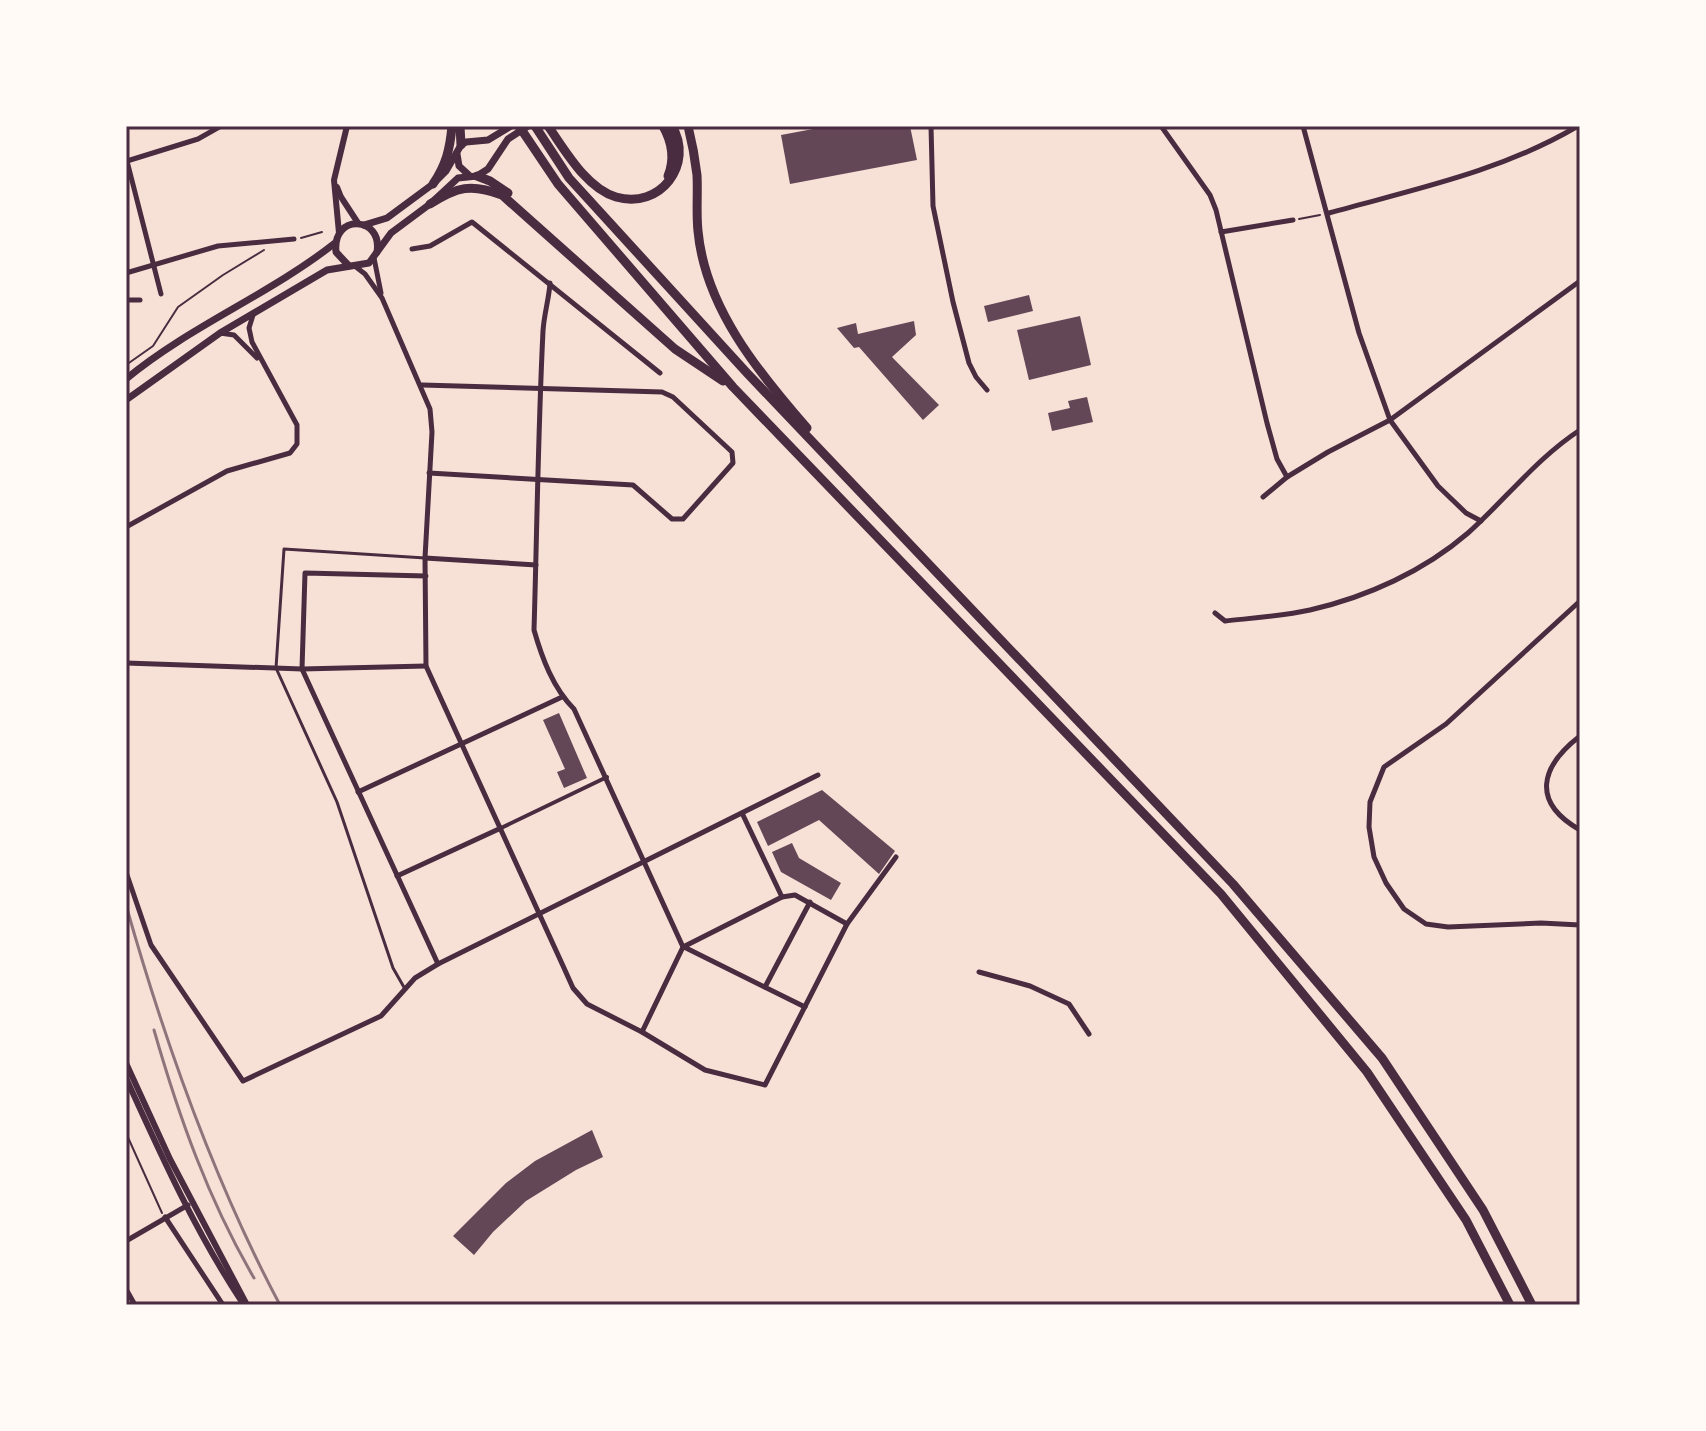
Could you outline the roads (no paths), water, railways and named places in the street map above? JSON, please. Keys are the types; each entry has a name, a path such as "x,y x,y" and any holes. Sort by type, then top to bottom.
{"highway":[{"path":"433,184 450,150 452,126"},
{"path":"459,148 460,126"},
{"path":"519,126 558,184 733,387 1221,894 1367,1072 1466,1220 1510,1305"},
{"path":"535,126 569,178 747,373 1233,884 1382,1058 1483,1210 1532,1305"},
{"path":"548,126 572,160 605,191 630,199 653,194 666,186 679,166 680,147 672,126"},
{"path":"653,194 666,182 671,171 673,156 663,126"},
{"path":"688,126 697,174 698,231 704,269 721,312 786,404 912,548"},
{"path":"473,176 505,190 560,247"},
{"path":"430,204 460,188 483,187 502,195 675,349 733,387"}],"main road":[{"path":"126,400 220,333 327,270 369,263 391,233 458,178 488,169 511,126"},
{"path":"126,379 180,339 309,264 335,243 344,227 387,218 433,184 466,142 506,136 528,126"},
{"path":"459,148 459,166 473,176"},
{"path":"361,224 374,232 376,255"},
{"path":"335,243 339,258 353,266"}],"street":[{"path":"161,294 126,161 198,139 221,126"},
{"path":"339,233 334,180 347,126"},
{"path":"931,126 933,206 942,256 969,363 987,390"},
{"path":"1161,126 1210,195 1267,423 1277,459 1287,477"},
{"path":"1303,126 1359,333 1390,420 1438,486 1466,513 1481,521"},
{"path":"1329,213 1485,170 1536,149 1578,126"},
{"path":"334,180 341,197 361,224"},
{"path":"1221,232 1293,220"},
{"path":"412,249 430,246 472,222 660,373"},
{"path":"126,273 218,246 294,239"},
{"path":"376,255 382,298"},
{"path":"353,266 365,274 382,298 430,409 425,558 426,666 579,996 587,1004 642,1032 705,1070 765,1085 847,924 896,857"},
{"path":"1263,497 1287,477 1390,420 1580,281"},
{"path":"550,283 544,313 540,390 534,630 541,655 562,697 574,709 683,947 805,1007"},
{"path":"126,300 140,300"},
{"path":"126,527 227,471 290,453 297,444 297,425 260,361 249,328 254,313"},
{"path":"220,333 234,335 260,361"},
{"path":"422,385 662,392 673,397 731,451 733,463 683,519 672,519 633,485 429,473"},
{"path":"1215,613 1225,621 1311,609 1375,589 1419,568 1481,521 1550,452 1580,430"},
{"path":"425,558 536,565"},
{"path":"426,576 305,573 302,669 438,964"},
{"path":"1580,601 1446,724 1384,767 1370,802 1369,827 1374,857 1386,883 1404,909 1426,924 1448,927 1541,923 1580,925"},
{"path":"126,663 302,669 426,666"},
{"path":"358,792 562,697"},
{"path":"1580,736 1557,756 1546,780 1549,798 1563,820 1580,830"},
{"path":"126,872 151,945 243,1081 381,1016 415,978 438,964 818,775"},
{"path":"397,876 607,777"},
{"path":"742,813 782,897"},
{"path":"642,1032 683,947 782,897 795,895 847,924"},
{"path":"765,987 810,902"},
{"path":"979,972 1030,986 1069,1004 1089,1034"},
{"path":"126,1063 170,1159 246,1305"},
{"path":"126,1078 185,1206 218,1267 246,1305"},
{"path":"126,1241 195,1202"},
{"path":"165,1217 223,1305"},
{"path":"126,1289 135,1305"}],"lane":[{"path":"405,989 397,977 337,802 276,668 284,549 425,558"}],"railway":[{"path":"126,905 192,1110 233,1209 280,1305"},
{"path":"154,1030 196,1157 222,1218 254,1278"}]}
